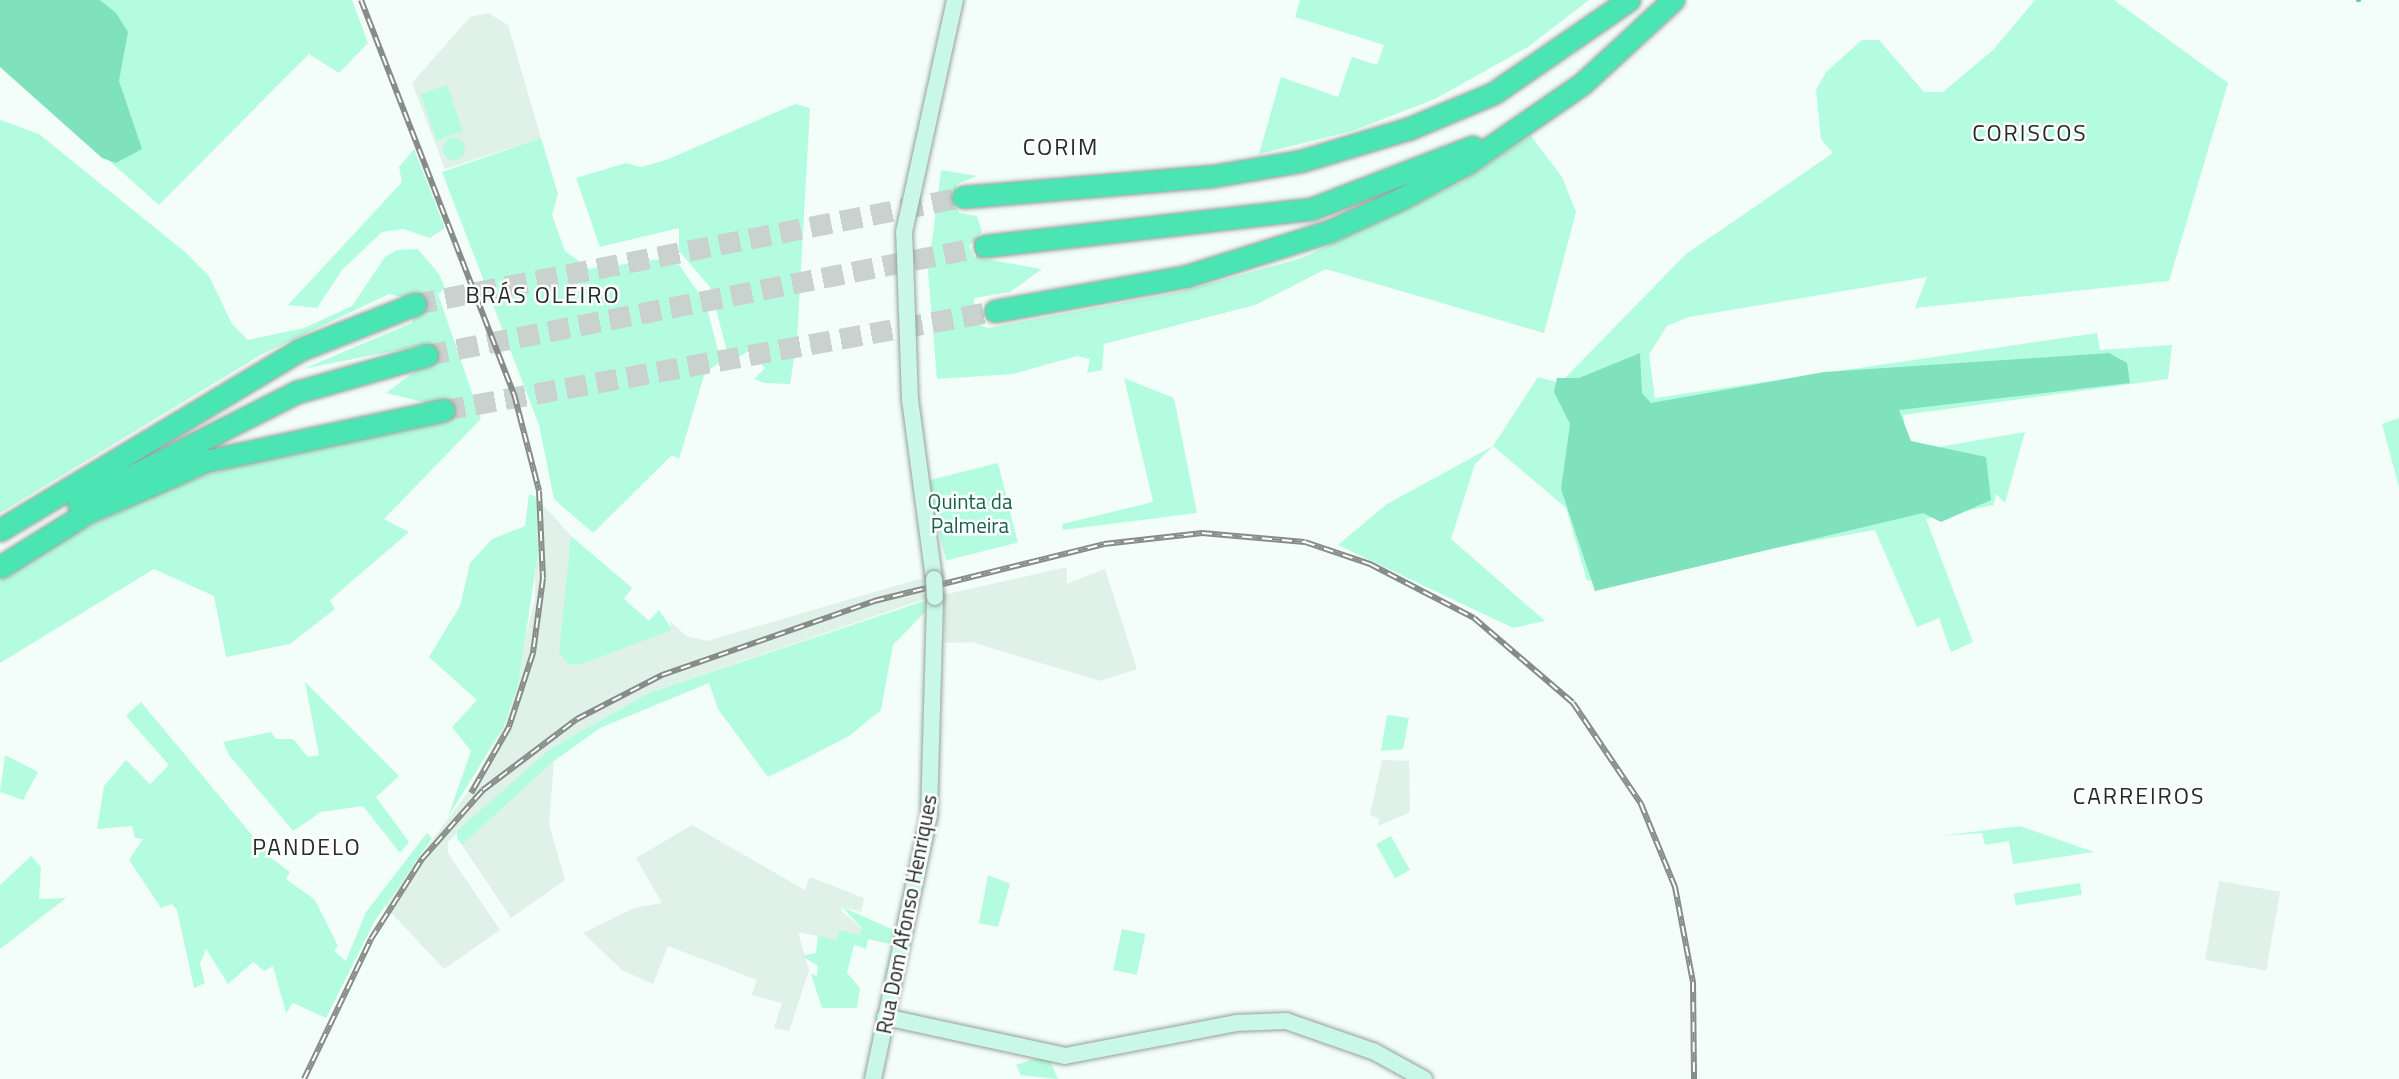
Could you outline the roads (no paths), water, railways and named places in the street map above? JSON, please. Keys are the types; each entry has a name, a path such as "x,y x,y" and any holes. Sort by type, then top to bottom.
{"highway":[{"path":"963,197 1213,176 1301,161 1408,129 1494,93 1629,0"},
{"path":"995,311 1187,276 1330,231 1466,164 1531,121 1673,0"},
{"path":"985,246 1311,209 1531,121"},
{"path":"0,530 173,422 323,338 415,304"},
{"path":"0,554 97,492 240,416 308,388 427,355"},
{"path":"0,567 88,512 206,461 444,410"}],"main road":[{"name":"Rua Dom Afonso Henriques","path":"873,1079 929,808 935,597 910,400 904,232 955,0"},
{"path":"885,1017 1065,1056 1236,1023 1308,1028 1424,1079"}],"tunnel":[{"path":"415,304 963,197"},
{"path":"427,355 985,246"},
{"path":"444,410 995,311"}],"railway":[{"path":"361,0 514,394 539,491 543,578 533,653 509,727 471,793"},
{"path":"304,1079 371,939 422,859 483,790 577,719 662,675 874,601 1104,544 1202,533 1305,542 1370,564 1474,618 1573,703 1641,804 1675,887 1693,982 1694,1079"}],"district":[{"name":"CORISCOS","path":"2030,133"},
{"name":"CORIM","path":"1061,147"},
{"name":"BRÁS OLEIRO","path":"543,295"},
{"name":"CARREIROS","path":"2139,796"},
{"name":"PANDELO","path":"307,847"}],"park label":[{"name":"Quinta da Palmeira","path":"970,513"}]}
